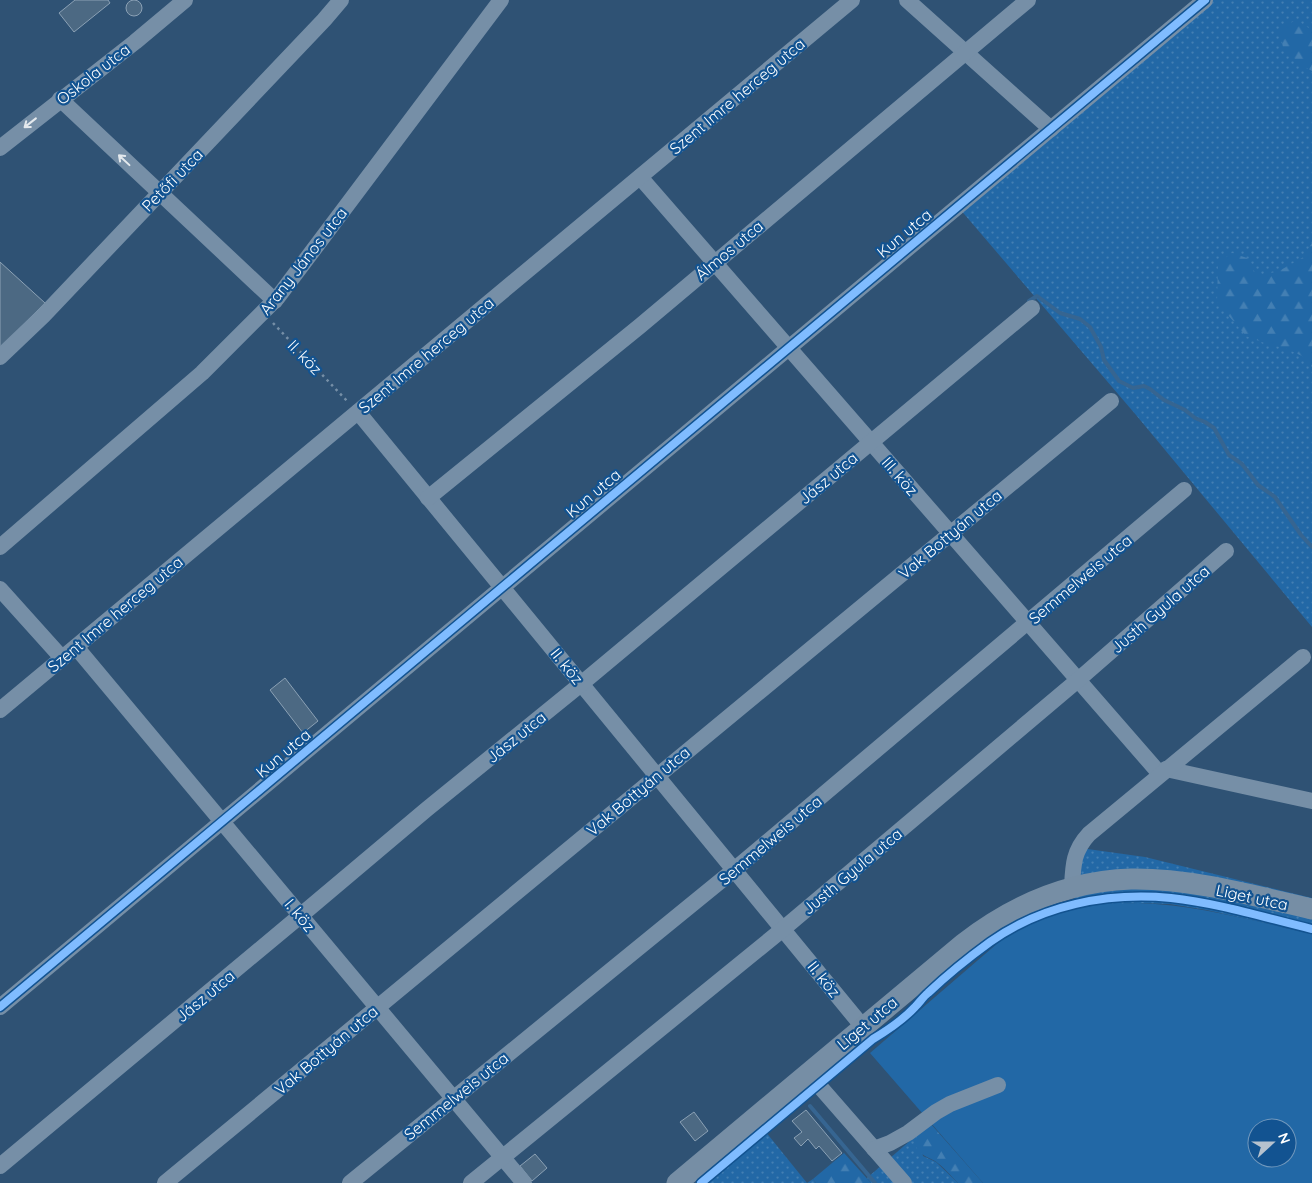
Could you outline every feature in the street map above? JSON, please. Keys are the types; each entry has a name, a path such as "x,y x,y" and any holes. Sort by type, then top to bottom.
{"main road":[{"name":"Liget utca","path":"677,1183 984,928 1014,910 1051,894 1116,880 1149,880 1216,889 1312,910"}],"street":[{"name":"Oskola utca","path":"0,148 135,42 185,0"},
{"name":"Petőfi utca","path":"0,357 43,316 341,0"},
{"name":"Arany János utca","path":"0,546 202,373 269,307 501,0"},
{"name":"Szent Imre herceg utca","path":"0,710 852,0"},
{"path":"907,0 1051,129"},
{"name":"Álmos utca","path":"428,498 640,326 1028,0"},
{"name":"Kun utca","path":"0,1007 1205,0"},
{"path":"60,99 160,193 269,307"},
{"name":"III. köz","path":"640,177 1078,680 1163,772"},
{"name":"Jász utca","path":"0,1166 426,809 581,684 1032,308"},
{"name":"Vak Bottyán utca","path":"165,1183 1111,400"},
{"name":"II. köz","path":"358,412 863,1027"},
{"name":"Semmelweis utca","path":"350,1183 734,870 1184,490"},
{"name":"Justh Gyula utca","path":"471,1183 783,929 1078,680 1226,551"},
{"path":"0,589 62,658"},
{"name":"I. köz","path":"76,647 524,1183"},
{"path":"1072,888 1075,857 1082,841 1138,799 1163,772 1303,657"},
{"path":"1163,772 1312,801"},
{"path":"808,1073 904,1183"},
{"path":"874,1150 908,1133 950,1104 998,1085"}],"green space":[{"path":"1208,0 1312,0 1312,627 1136,415 959,208"},
{"path":"1296,20 1312,30 1312,71 1301,65 1283,47 1279,29"},
{"path":"1312,243 1312,367 1302,356 1285,348 1246,336 1217,302 1218,263 1232,253 1250,259 1253,270 1260,276 1279,271 1302,258"},
{"path":"1073,847 1145,857 1312,898 1312,934 1207,910 1170,904 1138,903 1077,907 1071,888"},
{"path":"1160,904 1204,910 1312,934 1312,1183 983,1183 870,1053 999,942 1026,926 1057,913 1084,906"},
{"path":"930,1123 983,1183 958,1183 938,1163 919,1152 915,1143 916,1138"},
{"path":"765,1131 807,1183 703,1183"},
{"path":"919,1133 923,1156 936,1162 958,1183 871,1183 867,1178"},
{"path":"844,1153 871,1183 816,1183 813,1179"},
{"path":"813,1179 816,1183 807,1183"}],"building":[{"path":"75,0 108,0 110,3 74,32 59,13"},
{"path":"131,0 137,0 142,5 140,14 131,16 126,11 126,5"},
{"path":"0,262 45,303 0,348"},
{"path":"285,678 318,721 303,733 270,690"},
{"path":"806,1110 842,1153 832,1161 819,1146 816,1149 808,1139 801,1146 794,1138 802,1132 792,1121"},
{"path":"694,1112 708,1131 695,1141 680,1122"},
{"path":"535,1154 547,1168 532,1181 520,1166"}],"waterway":[{"path":"1029,301 1037,296 1060,313 1080,319 1090,327 1101,347 1104,360 1119,381 1133,388 1144,386 1164,400 1185,410 1195,418 1214,428 1229,455 1242,464 1258,485 1275,497 1301,535 1312,547"},
{"path":"810,1106 875,1183"}],"cycle path":[{"path":"0,1007 1205,0"},
{"path":"701,1183 873,1039 905,1016 966,960 1010,929 1031,919 1053,910 1076,904 1123,897 1147,897 1206,903 1312,929"}]}
